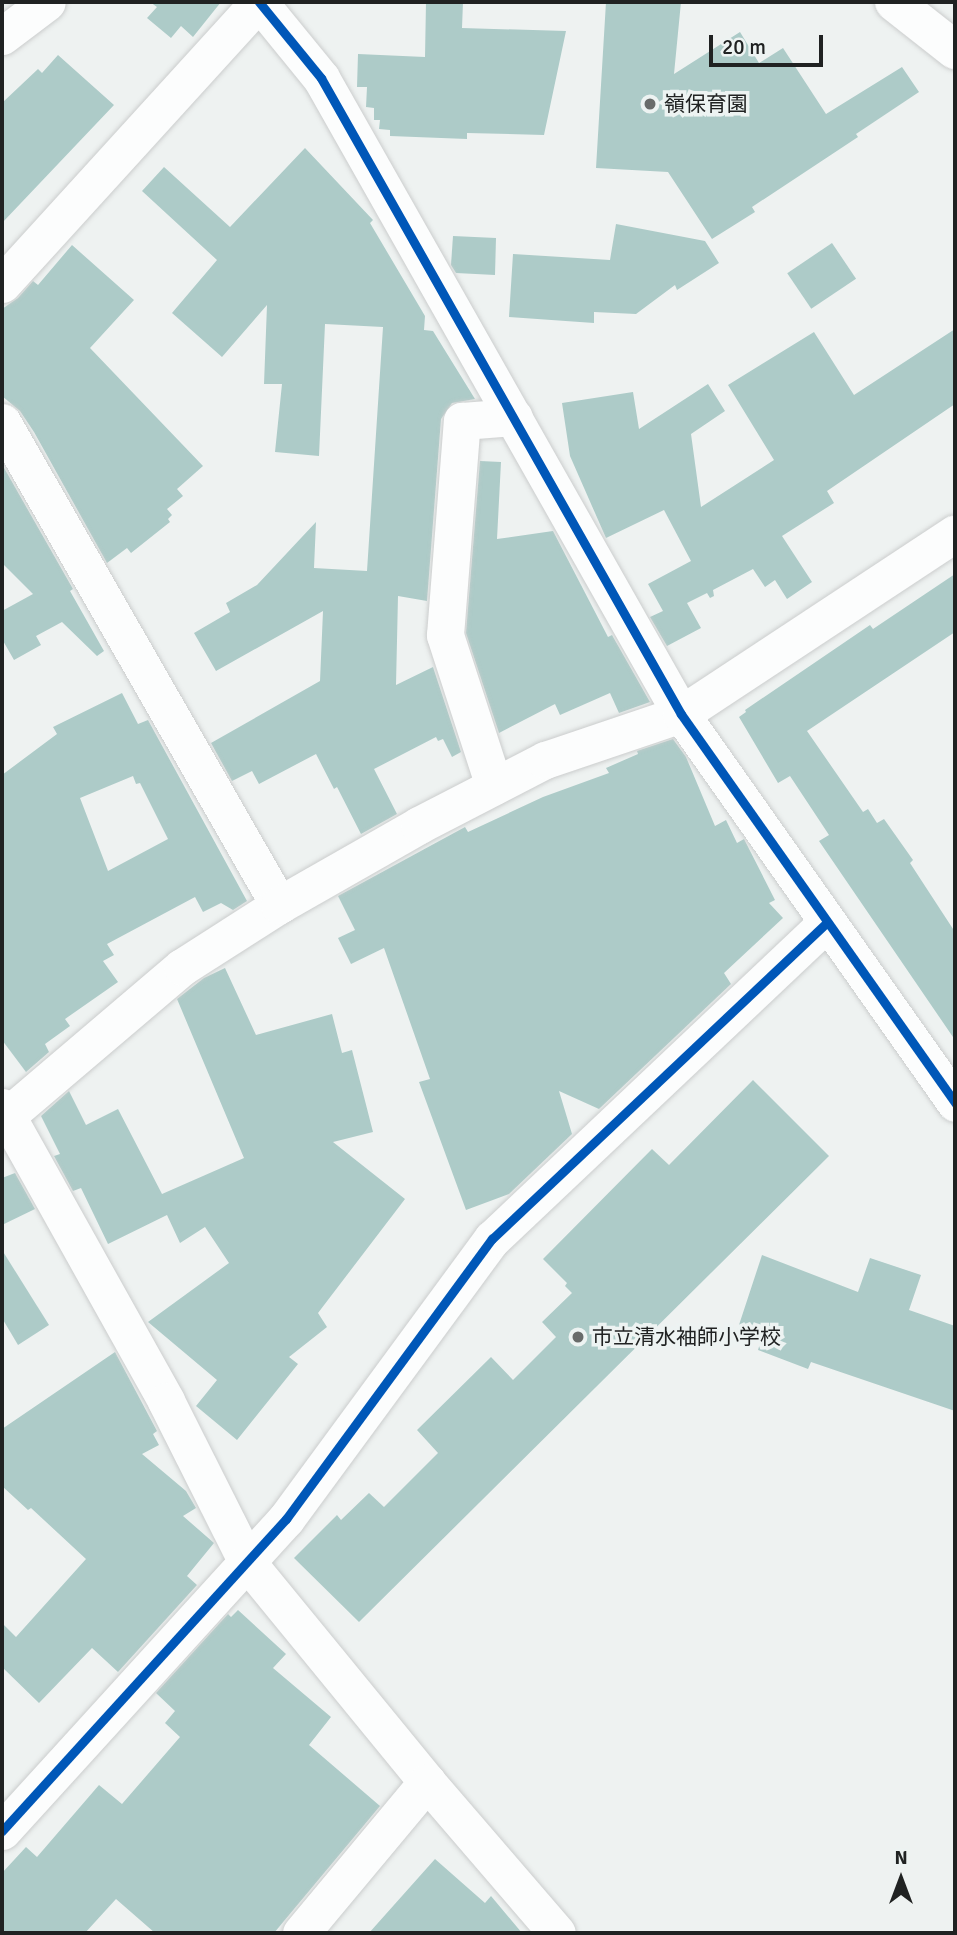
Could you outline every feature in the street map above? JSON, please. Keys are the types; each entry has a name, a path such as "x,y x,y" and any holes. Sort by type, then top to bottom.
{"main road":[{"path":"894,2 955,50"}],"street":[{"path":"2,36 47,2"},
{"path":"2,284 259,2 291,37 321,78 681,714 955,1102"},
{"path":"494,786 445,635 463,421 514,416"},
{"path":"2,422 279,905"},
{"path":"557,1933 427,1782 247,1562 166,1401 4,1114 182,967 279,905 545,760 681,714 955,533"},
{"path":"2,1831 286,1519 492,1239 827,922"},
{"path":"301,1933 427,1782"}],"building":[{"path":"150,2 221,2 193,37 181,26 171,38 147,18 157,7"},
{"path":"426,2 463,2 462,28 566,31 544,135 467,133 467,139 390,136 390,130 379,129 380,120 374,120 374,108 366,107 367,87 357,87 358,54 425,57"},
{"path":"606,2 681,2 674,74 740,32 759,63 783,48 826,114 902,67 919,92 856,134 858,137 752,207 755,212 712,239 668,172 596,168"},
{"path":"58,55 114,105 2,223 2,103 38,69 42,73"},
{"path":"305,148 373,220 370,223 425,316 424,330 433,331 475,399 452,403 441,419 427,601 398,596 396,685 433,667 461,752 452,757 443,739 438,741 436,737 374,769 397,814 361,834 337,787 334,789 316,754 259,784 252,771 232,781 211,743 320,681 323,611 216,671 194,633 230,612 226,603 257,585 316,522 314,568 367,571 383,327 325,324 319,456 275,452 282,384 264,384 267,305 222,357 172,313 217,260 142,191 164,167 230,227"},
{"path":"616,224 705,241 719,263 677,290 675,285 636,314 594,312 594,323 509,317 513,254 610,260"},
{"path":"453,236 496,238 495,275 456,273 451,265"},
{"path":"832,243 856,279 811,309 787,273"},
{"path":"72,245 134,300 90,348 203,466 177,489 183,496 167,509 172,515 168,519 170,522 131,553 127,548 107,563 34,432 20,411 2,396 2,309 18,298 33,281 38,285"},
{"path":"955,329 955,404 827,491 834,503 782,536 812,582 787,599 775,580 765,587 753,569 713,590 714,596 710,598 707,593 687,603 701,628 667,646 650,617 663,611 648,584 691,561 664,510 606,538 570,456 562,403 633,392 639,429 708,384 725,411 691,434 701,507 774,460 728,385 814,332 854,395"},
{"path":"480,461 501,462 497,539 553,531 608,637 612,635 650,702 619,713 610,693 560,715 555,704 499,733 466,633"},
{"path":"3,466 73,589 70,591 104,651 97,656 62,622 36,636 41,645 14,660 2,639 2,611 33,594 2,563"},
{"path":"955,574 955,632 807,731 863,812 868,809 877,823 884,819 913,860 910,863 955,932 955,1040 819,841 829,835 790,776 778,783 739,717 745,710 870,625 873,629"},
{"path":"122,693 138,724 148,720 247,901 233,910 221,903 203,912 195,897 107,944 114,955 103,961 118,982 65,1019 70,1026 45,1044 49,1052 26,1072 2,1040 2,775 57,734 53,727","holes":["133,776 136,784 140,783 168,839 108,871 80,798"]},
{"path":"673,739 686,757 715,826 726,820 737,843 744,839 775,900 769,903 783,918 724,973 731,984 599,1109 559,1091 572,1134 509,1194 466,1210 419,1082 430,1079 384,948 351,964 338,938 355,930 338,896 465,827 468,832 543,797 609,773 606,768 638,754 637,751"},
{"path":"225,968 256,1035 332,1014 342,1053 352,1050 373,1132 333,1142 405,1199 318,1313 327,1327 289,1357 298,1364 237,1440 196,1406 217,1380 148,1322 229,1263 205,1227 180,1243 167,1215 108,1244 81,1188 73,1191 54,1156 60,1154 41,1116 69,1091 86,1125 118,1109 162,1194 244,1158 177,999 204,978"},
{"path":"753,1080 829,1156 359,1622 294,1558 337,1515 341,1520 369,1493 384,1507 438,1453 417,1430 491,1357 513,1380 556,1337 542,1322 572,1293 565,1286 567,1283 543,1259 652,1149 669,1165"},
{"path":"15,1173 35,1209 2,1225 2,1178"},
{"path":"2,1250 49,1325 18,1345 2,1318"},
{"path":"762,1255 858,1292 870,1258 921,1275 909,1310 955,1326 955,1411 811,1362 808,1369 758,1350 761,1340 737,1331"},
{"path":"115,1352 157,1431 153,1434 159,1445 142,1454 186,1491 196,1508 183,1516 214,1543 187,1576 197,1585 118,1672 92,1648 39,1703 2,1667 2,1623 16,1637 86,1559 31,1508 28,1510 2,1486 2,1429"},
{"path":"238,1610 286,1654 273,1668 331,1717 309,1745 380,1806 274,1933 155,1933 116,1899 85,1933 2,1933 2,1873 26,1847 37,1857 99,1785 122,1804 180,1737 165,1723 175,1711 156,1693 228,1614 231,1617"},
{"path":"435,1859 485,1903 491,1896 522,1933 369,1933"}],"cycle path":[{"path":"259,2 321,78 681,714 955,1103"},
{"path":"2,1831 286,1519 492,1239 827,922"}],"place":[{"name":"嶺保育園","path":"650,104"},
{"name":"市立清水袖師小学校","path":"578,1337"}]}
